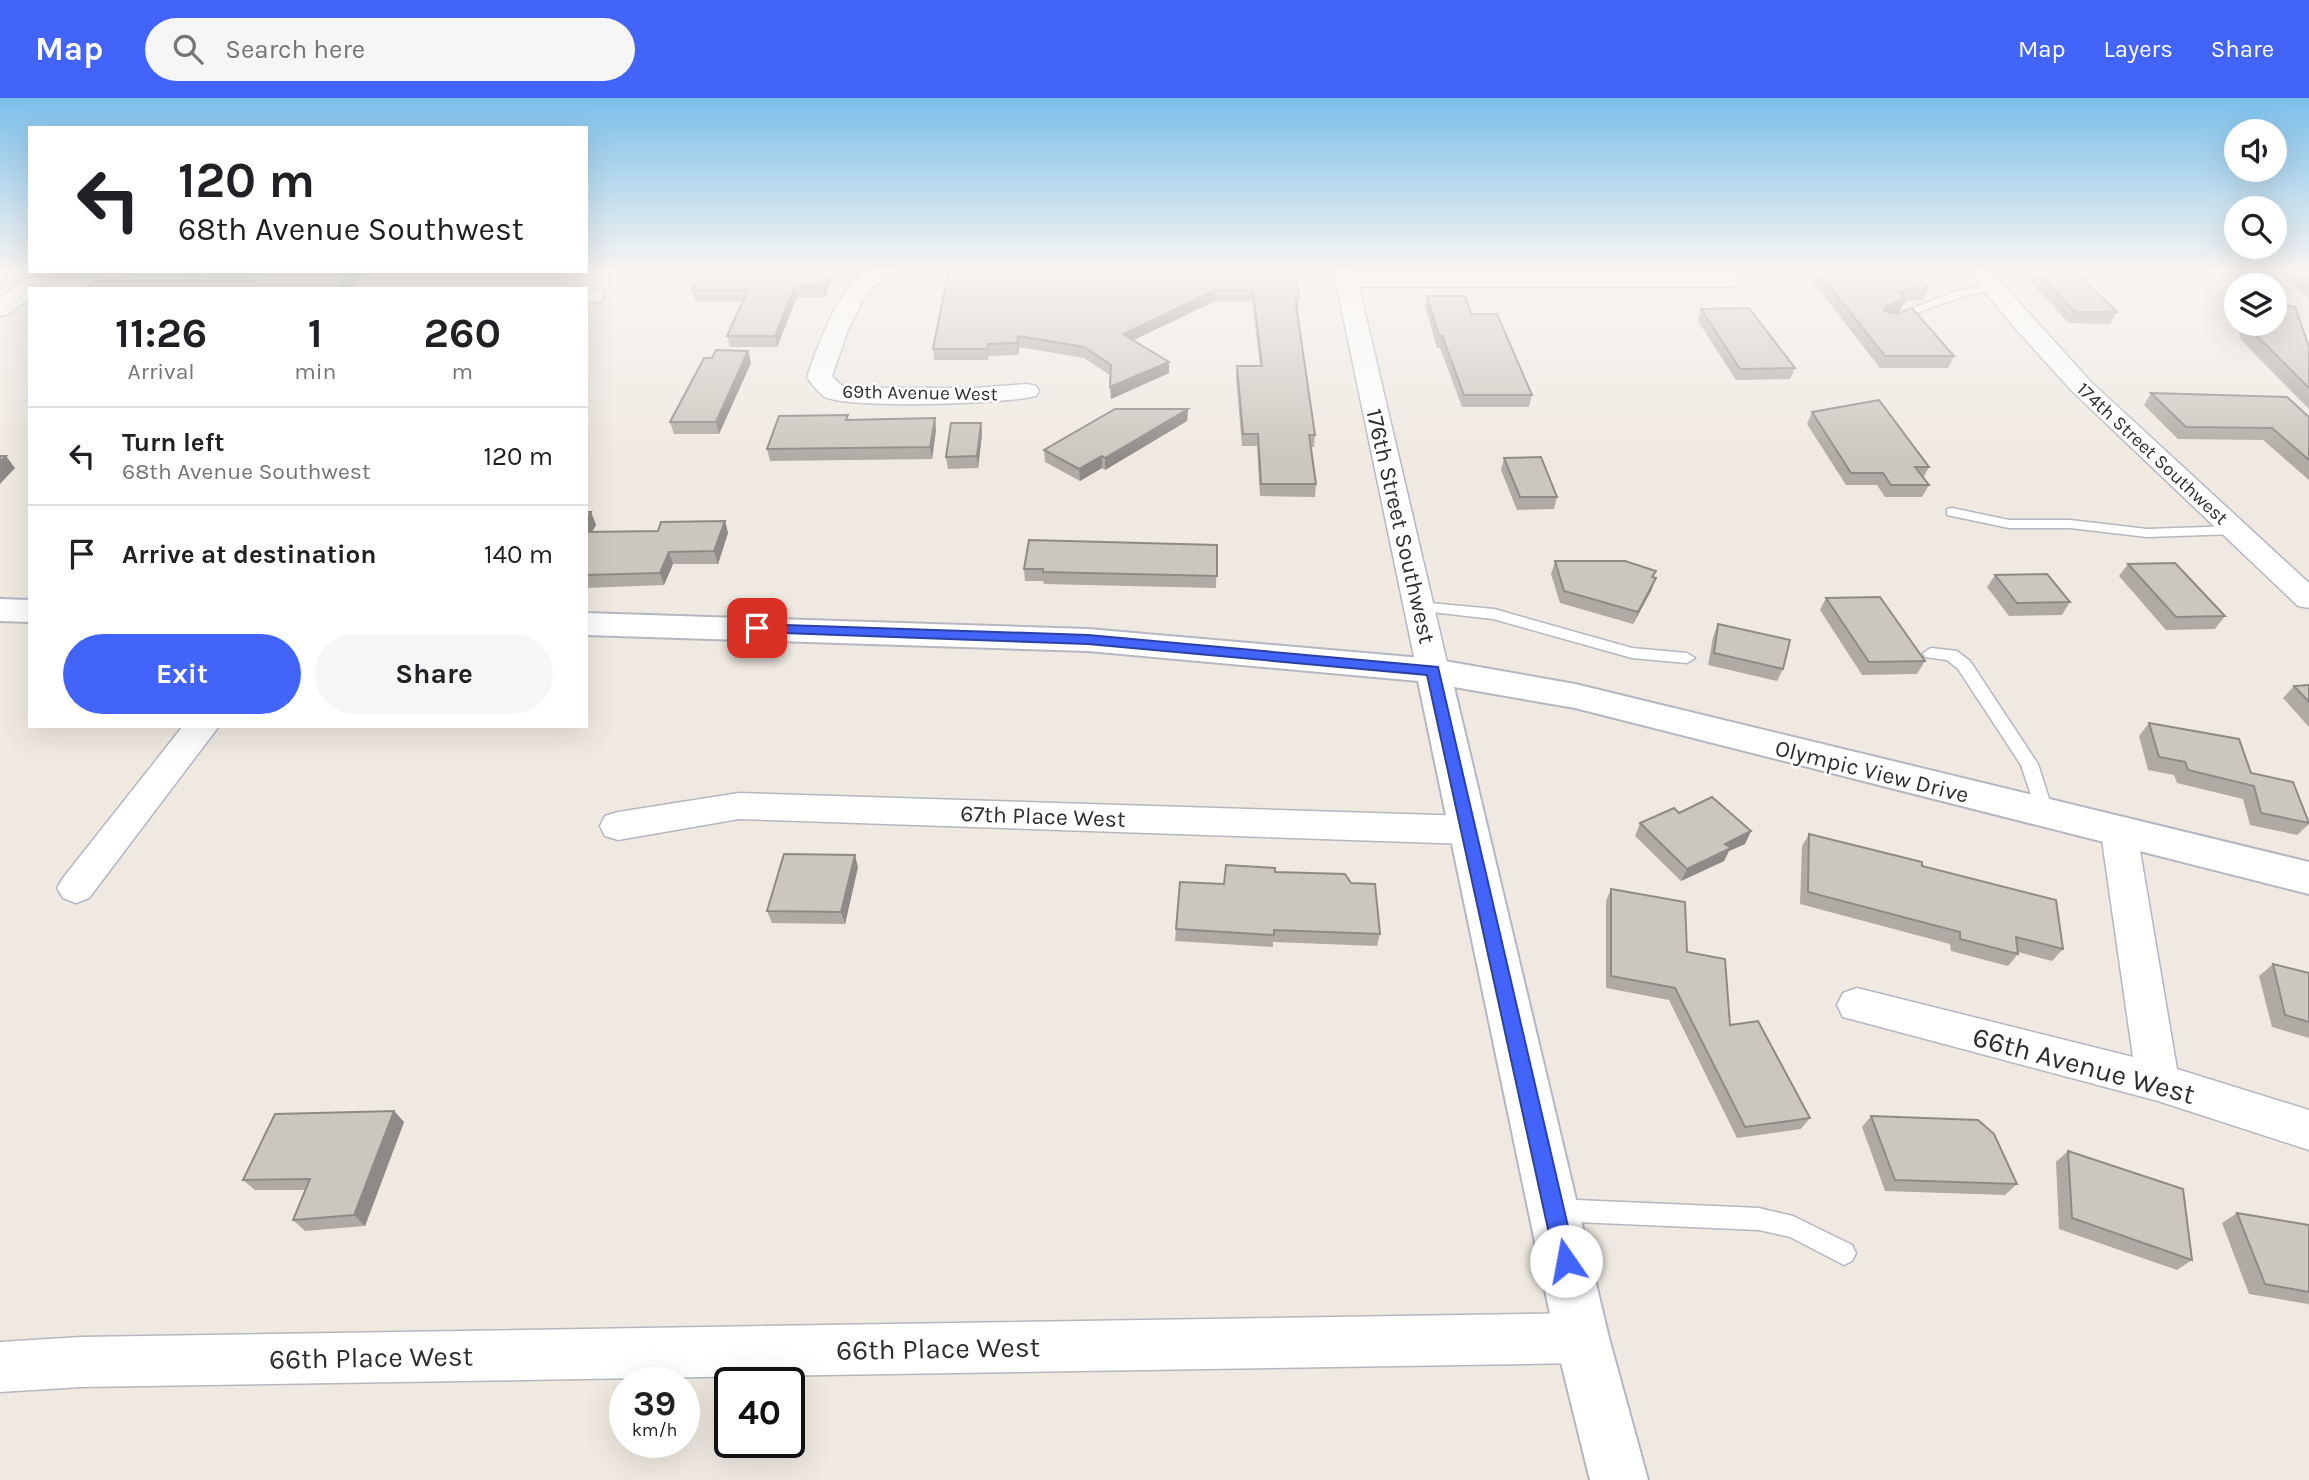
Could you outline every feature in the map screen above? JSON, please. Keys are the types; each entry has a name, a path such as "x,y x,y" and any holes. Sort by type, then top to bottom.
{"main road":[{"path":"0,610 28,611"},
{"name":"Olympic View Drive","path":"588,624 1088,640 1433,671 1575,696 2309,878"},
{"name":"176th Street Southwest","path":"1433,671 1583,1338 1619,1480"}],"street":[{"name":"69th Avenue West","path":"836,332 819,377 833,391 855,395 975,395 1027,391"},
{"name":"176th Street Southwest","path":"1359,332 1433,671"},
{"name":"174th Street Southwest","path":"2033,332 2082,387 2309,599"},
{"path":"76,888 200,728"},
{"name":"67th Place West","path":"618,826 739,806 1469,830"},
{"path":"2119,833 2158,1082"},
{"name":"66th Avenue West","path":"1857,1005 2158,1082 2309,1130"},
{"name":"66th Place West","path":"0,1367 81,1362 1583,1338"}],"lane":[{"path":"1952,512 2009,524 2070,524 2147,533 2236,530"},
{"path":"1419,607 1494,614 1632,653 1687,658"},
{"path":"1931,653 1951,655 1964,665 2029,764 2045,814"},
{"path":"1555,1210 1759,1219 1793,1227 1844,1253"}],"building":[{"path":"729,332 776,332 775,336 727,336"},
{"path":"936,332 1126,332 1123,334 1169,362 1110,387 1111,365 1084,347 1018,336 1017,343 988,344 987,349 933,349"},
{"path":"1258,332 1300,332 1315,435 1309,435 1316,484 1261,484 1258,434 1243,434 1237,366 1262,366"},
{"path":"1438,332 1505,332 1532,395 1464,395 1442,336"},
{"path":"1716,332 1768,332 1795,368 1740,369"},
{"path":"1866,332 1933,332 1954,356 1885,356"},
{"path":"2287,332 2304,332 2309,347 2309,388 2257,336 2287,336"},
{"path":"716,350 748,351 716,422 670,422 704,358 712,358"},
{"path":"2151,393 2287,397 2309,417 2309,460 2272,428 2186,427"},
{"path":"1879,400 1929,467 1915,467 1929,485 1891,485 1883,473 1851,473 1812,412"},
{"path":"1115,409 1188,409 1105,458 1102,456 1079,469 1044,450"},
{"path":"848,415 846,420 935,418 930,447 767,449 779,416"},
{"path":"951,423 981,423 977,456 946,457"},
{"path":"1541,457 1557,497 1520,497 1504,458"},
{"path":"725,521 714,551 669,552 660,573 588,575 588,532 658,531 661,522"},
{"path":"1029,540 1217,545 1217,576 1043,572 1043,569 1024,569"},
{"path":"1555,561 1625,561 1656,571 1652,577 1656,578 1638,612 1564,591"},
{"path":"2175,563 2225,616 2176,617 2128,564"},
{"path":"2047,574 2070,602 2017,603 1995,575"},
{"path":"1880,597 1925,661 1869,662 1826,598"},
{"path":"1718,624 1790,640 1783,669 1714,653"},
{"path":"2309,685 2309,702 2294,686"},
{"path":"2149,723 2239,739 2251,773 2293,782 2309,823 2261,813 2254,786 2188,770 2185,762 2159,757"},
{"path":"1712,797 1751,831 1725,844 1731,848 1687,869 1640,823 1674,808 1679,813"},
{"path":"1809,834 1922,862 1922,866 2056,900 2063,949 2016,937 2018,954 1960,939 1960,932 1808,892"},
{"path":"784,854 855,855 841,912 767,911"},
{"path":"1226,865 1275,868 1275,872 1345,874 1351,883 1375,884 1380,934 1274,930 1274,935 1176,929 1180,882 1224,884"},
{"path":"1611,889 1685,902 1687,952 1725,959 1730,1025 1758,1021 1810,1118 1745,1127 1675,988 1611,976"},
{"path":"2273,964 2309,973 2309,1022 2285,1015"},
{"path":"394,1111 354,1215 293,1220 310,1179 243,1180 275,1114"},
{"path":"1871,1116 1978,1120 1994,1134 2017,1184 1895,1180"},
{"path":"2068,1151 2183,1189 2192,1260 2072,1218"},
{"path":"2237,1213 2309,1225 2309,1292 2265,1284"}],"route":[{"path":"757,628 1088,640 1433,671 1566,1261"}]}
